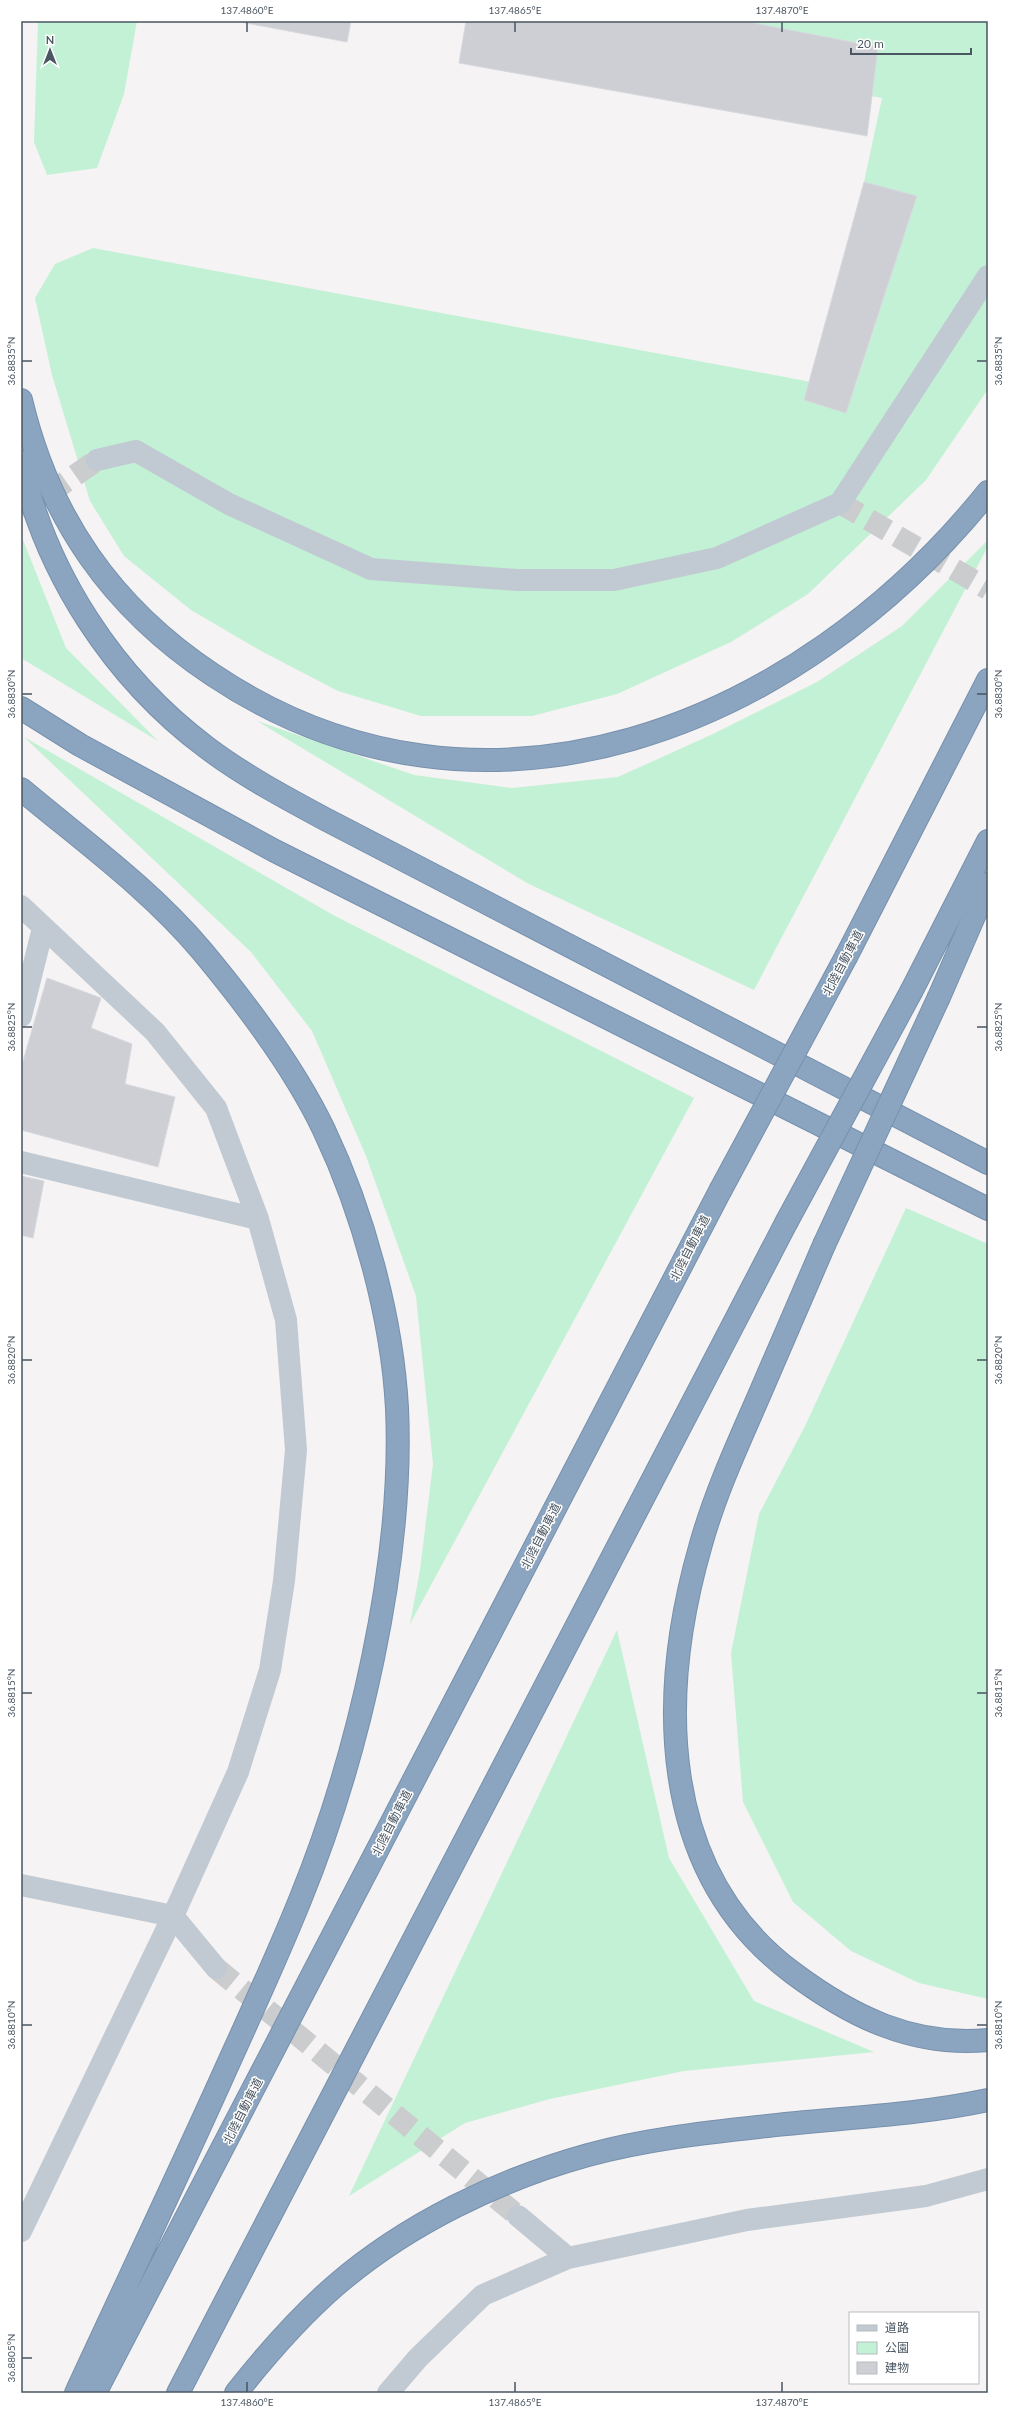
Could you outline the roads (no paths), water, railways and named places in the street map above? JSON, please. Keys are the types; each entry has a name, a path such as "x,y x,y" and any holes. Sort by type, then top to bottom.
{"highway":[{"path":"21,400 29,435 47,481 96,567 135,612 180,653 233,688 300,722 347,740 406,754 468,761 527,759 584,752 634,740 697,718 750,691 806,659 863,616 919,566 988,492"},
{"path":"21,462 29,500 52,556 78,606 116,658 156,702 205,746 261,784 325,819 988,1163"},
{"name":"北陸自動車道","path":"96,2393 720,1191 847,955 988,680"},
{"path":"21,708 80,745 275,851 988,1209"},
{"path":"21,789 148,894 199,948 243,1002 284,1060 323,1127 351,1193 372,1261 387,1332 397,1406 396,1482 389,1556 375,1642 360,1710 337,1798 301,1898 246,2024 76,2393"},
{"path":"178,2393 786,1223 912,990 988,841"},
{"path":"988,884 939,997 824,1245 729,1464 701,1542 686,1603 677,1667 675,1723 680,1789 693,1837 716,1890 745,1928 778,1962 821,1994 869,2021 918,2037 988,2040"},
{"path":"236,2393 271,2350 336,2285 392,2243 453,2207 520,2178 588,2155 670,2138 758,2126 896,2113 988,2100"}],"street":[{"path":"97,460 136,451 229,504 372,569 517,580 614,580 703,562 717,558 840,503 988,276"},
{"path":"21,906 155,1032 216,1108 258,1219 286,1320 295,1442 284,1581 270,1670 238,1772 173,1916 21,2230"},
{"path":"21,1016 43,928"},
{"path":"21,1162 258,1219"},
{"path":"21,1885 173,1916 216,1968"},
{"path":"388,2393 418,2358 483,2295 568,2258 747,2220 926,2196 988,2179"},
{"path":"518,2216 568,2258"}],"tunnel":[{"path":"21,513 97,460"},
{"path":"840,503 988,589"},
{"path":"216,1968 518,2216"}]}
